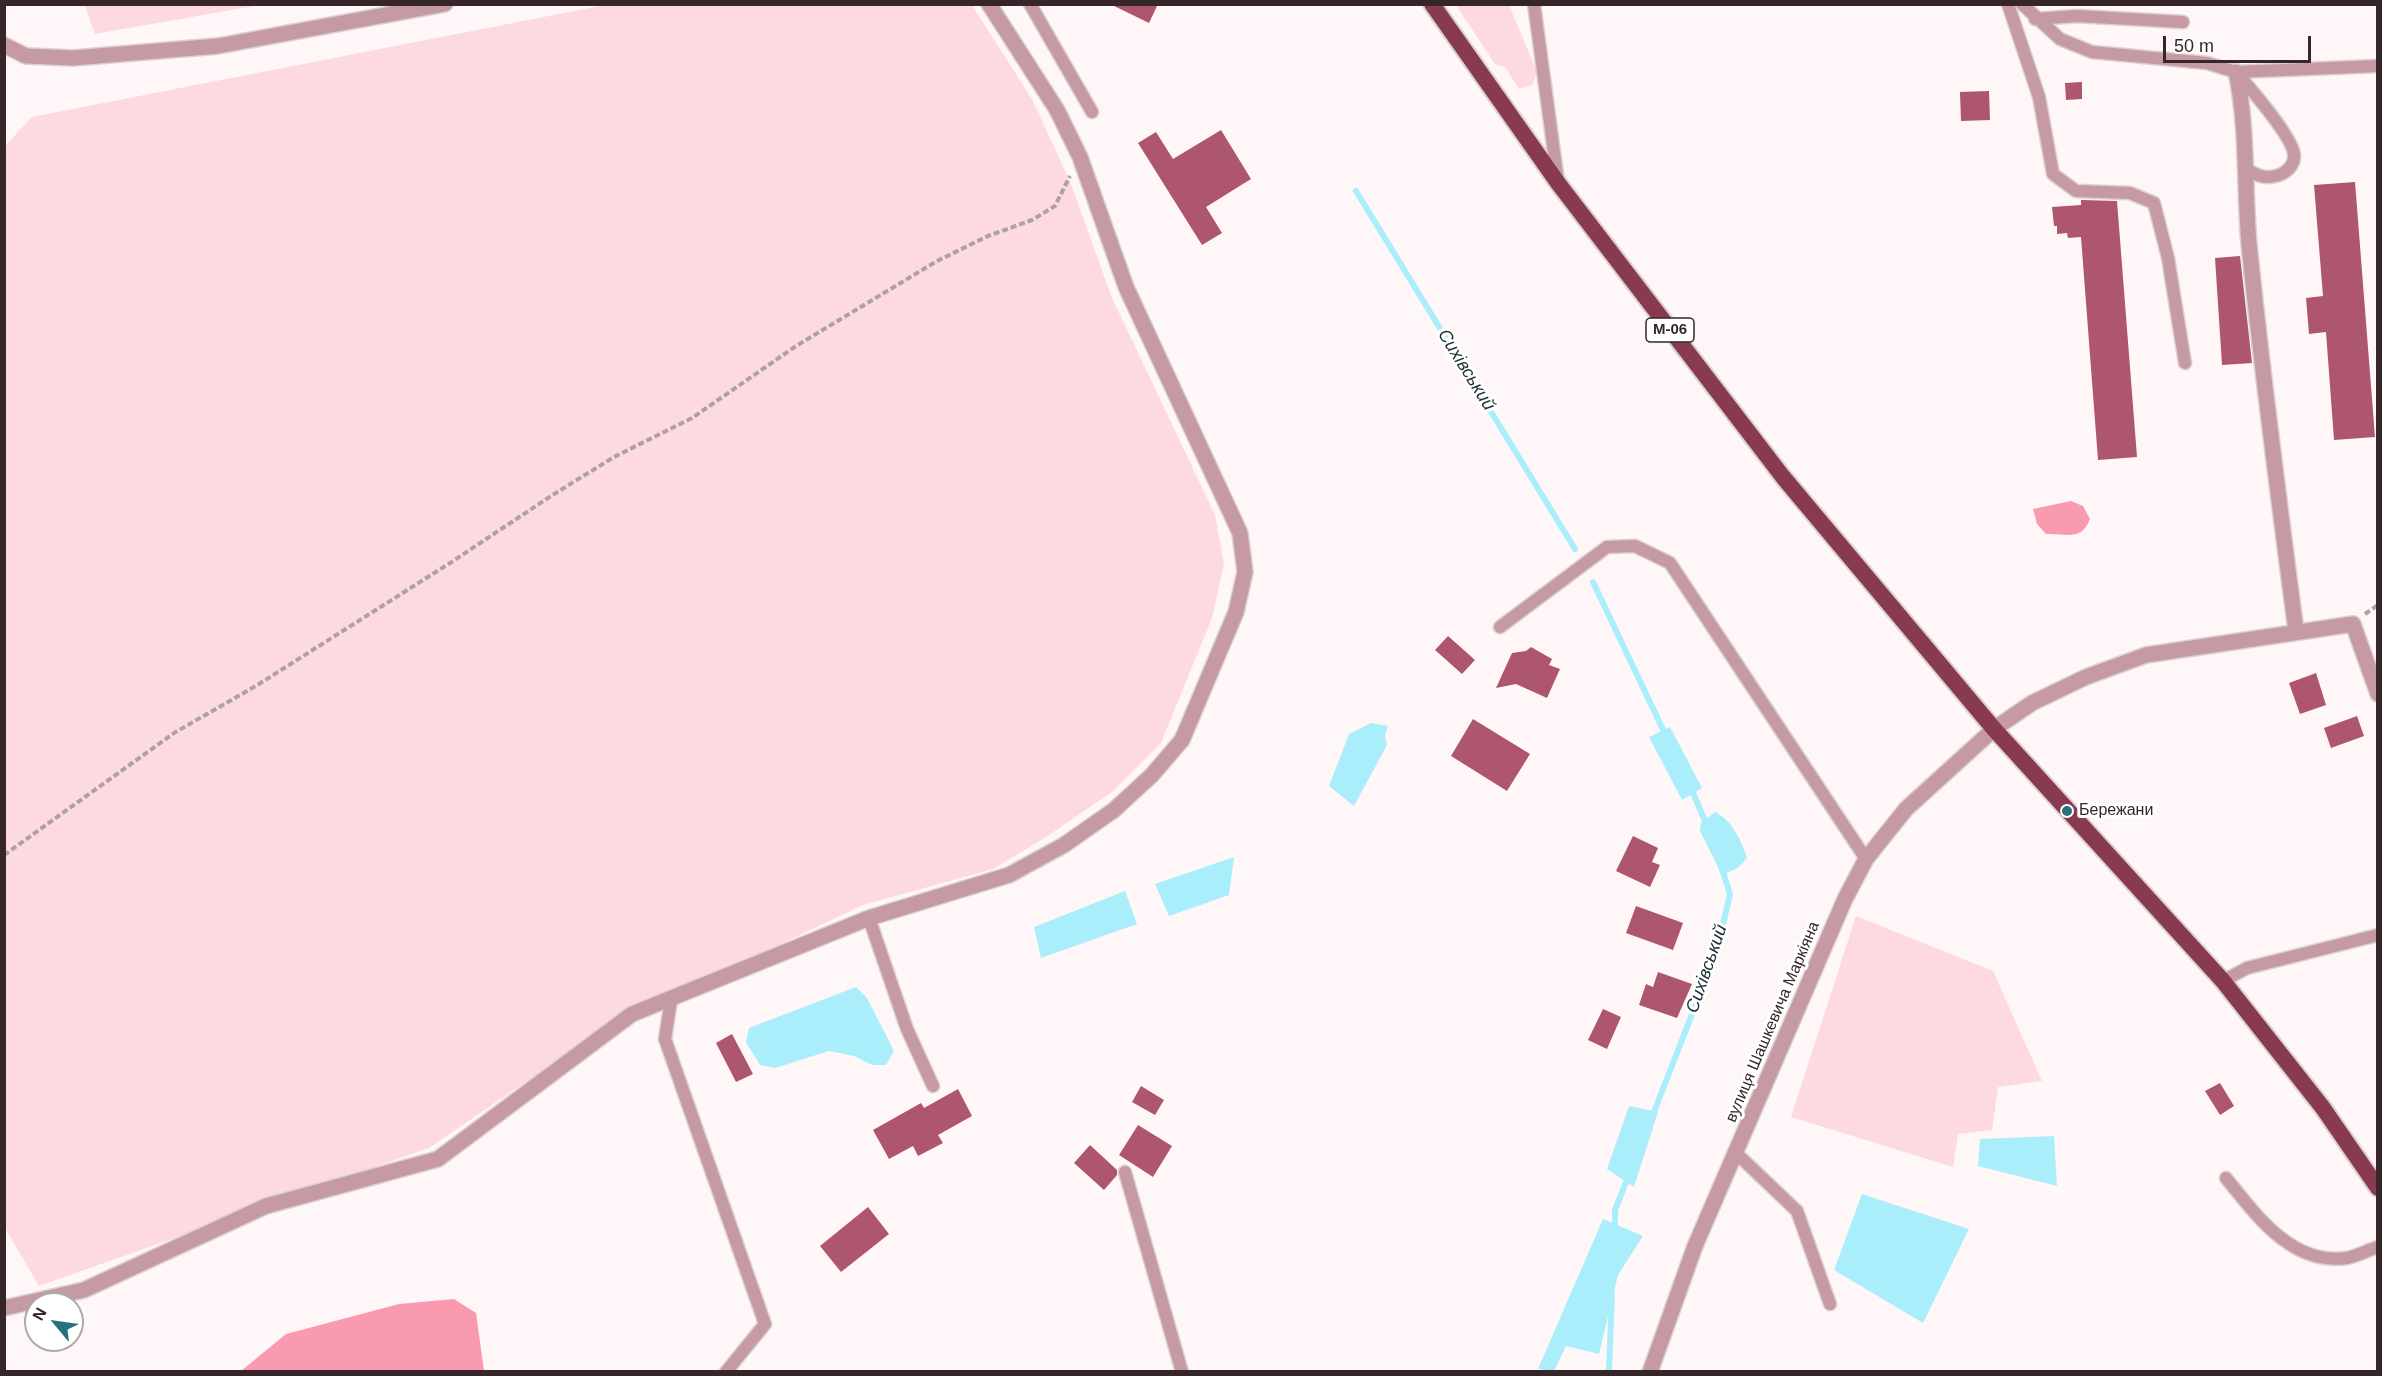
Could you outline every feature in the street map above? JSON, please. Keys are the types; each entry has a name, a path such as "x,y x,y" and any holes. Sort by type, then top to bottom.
{"highway":[{"name":"М-06","path":"1432,4 1558,183 1783,477 1994,729 2223,981 2323,1108 2378,1188"}],"street":[{"path":"4,45 26,56 73,58 218,46 445,4"},
{"path":"4,1308 84,1290 266,1206 438,1159 632,1014 869,918 1009,874 1064,845 1114,810 1152,775 1182,740 1236,612 1245,572 1240,533 1126,287 1080,157 1057,110 989,4"},
{"path":"2236,72 2242,98 2244,168 2264,395 2295,631"},
{"name":"вулиця Шашкевича Маркіяна","path":"1650,1371 1695,1246 1845,899 1866,859 1906,809 1994,729 2032,703 2086,677 2146,655 2353,624 2378,694"}],"lane":[{"path":"1030,4 1092,112"},
{"path":"1534,4 1558,183"},
{"path":"2008,4 2039,97 2053,174 2076,191 2130,193 2154,203 2168,258 2186,363"},
{"path":"2022,4 2035,19 2060,39 2092,52 2207,63 2236,72 2378,66"},
{"path":"2035,19 2077,16 2183,22"},
{"path":"2236,72 2262,102 2291,145 2294,155 2293,163 2286,172 2273,177 2262,177 2244,168"},
{"path":"1500,627 1607,547 1635,546 1670,563 1866,859"},
{"path":"869,918 907,1029 933,1086"},
{"path":"2223,981 2247,968 2378,935"},
{"path":"671,1000 666,1039 765,1324 726,1371"},
{"path":"1736,1154 1797,1211 1830,1304"},
{"path":"1125,1172 1182,1371"},
{"path":"2226,1178 2261,1222 2282,1240 2318,1256 2347,1258 2378,1247"}],"path":[{"path":"4,855 174,733 259,684 614,457 692,418 796,346 937,261 988,236 1032,220 1055,206 1080,157"}],"shaded area":[{"path":"84,4 260,4 260,5 95,34"},
{"path":"605,5 972,5 1033,101 1071,184 1112,298 1215,515 1224,564 1212,618 1161,743 1112,792 1043,839 993,869 863,905 764,952 631,1010 429,1148 39,1286 4,1226 4,147 32,117"},
{"path":"1456,5 1509,5 1537,72 1532,85 1519,89 1505,67 1495,64"},
{"path":"2071,501 2083,506 2090,519 2086,526 2082,531 2072,535 2046,534 2037,524 2033,509"},
{"path":"1856,916 1993,971 2042,1081 1998,1087 1992,1130 1958,1134 1953,1167 1791,1117"},
{"path":"454,1299 476,1313 484,1371 241,1371 286,1334 399,1304"}],"water":[{"path":"1371,723 1388,726 1385,735 1387,745 1354,806 1329,786 1349,734"},
{"path":"1670,727 1702,788 1682,800 1649,737"},
{"path":"1715,812 1727,820 1739,838 1747,858 1738,868 1722,875 1700,831 1701,823"},
{"path":"1234,857 1229,895 1169,916 1155,884"},
{"path":"1125,891 1137,924 1041,958 1034,927"},
{"path":"856,987 867,998 894,1051 886,1065 872,1065 854,1056 829,1051 775,1068 760,1065 746,1042 749,1028"},
{"path":"1629,1106 1658,1112 1634,1187 1607,1169"},
{"path":"2054,1136 2057,1186 1978,1166 1980,1139"},
{"path":"1862,1194 1969,1229 1923,1323 1834,1270"},
{"path":"1603,1219 1643,1236 1618,1275 1599,1354 1566,1346 1554,1371 1538,1369"}],"building":[{"path":"1110,4 1158,4 1149,23"},
{"path":"2082,82 2082,99 2066,100 2065,83"},
{"path":"1989,91 1990,120 1961,121 1960,92"},
{"path":"1221,130 1251,179 1206,207 1222,233 1202,245 1138,143 1156,132 1173,159"},
{"path":"2355,182 2375,437 2334,440 2326,332 2309,334 2306,298 2323,296 2314,185"},
{"path":"2081,200 2117,201 2137,457 2098,460 2081,237 2068,238 2067,233 2057,234 2052,207 2081,205"},
{"path":"2240,256 2252,363 2222,365 2215,258"},
{"path":"1448,636 1475,660 1462,674 1435,650"},
{"path":"1531,647 1552,659 1549,665 1560,669 1547,698 1516,684 1496,688 1512,653 1526,651"},
{"path":"2316,673 2326,705 2300,714 2289,683"},
{"path":"2357,716 2364,736 2331,748 2324,728"},
{"path":"1473,719 1530,754 1507,791 1451,756"},
{"path":"1633,836 1658,848 1652,862 1660,865 1650,887 1616,871"},
{"path":"1636,906 1683,923 1673,950 1626,933"},
{"path":"1658,972 1692,984 1677,1018 1639,1005 1646,984 1653,987"},
{"path":"1603,1009 1621,1017 1607,1049 1588,1040"},
{"path":"732,1034 753,1074 736,1082 716,1043"},
{"path":"2220,1083 2234,1106 2220,1115 2205,1091"},
{"path":"1141,1086 1164,1100 1155,1115 1132,1102"},
{"path":"958,1089 972,1116 938,1135 943,1143 918,1156 913,1146 889,1159 873,1130 921,1103 924,1108"},
{"path":"1138,1125 1172,1146 1153,1177 1119,1155"},
{"path":"1090,1145 1117,1170 1117,1175 1104,1190 1074,1163"},
{"path":"868,1207 889,1234 841,1272 820,1246"}],"waterway":[{"name":"Сихівський","path":"1356,191 1575,549"},
{"name":"Сихівський","path":"1593,582 1666,736"},
{"name":"Сихівський","path":"1691,788 1707,826"},
{"name":"Сихівський","path":"1652,1117 1717,950 1730,894 1721,866"},
{"name":"Сихівський","path":"1615,1230 1615,1210 1628,1177"},
{"name":"Сихівський","path":"1609,1372 1612,1294"}],"place":[{"name":"Бережани","path":"2067,811"}]}
